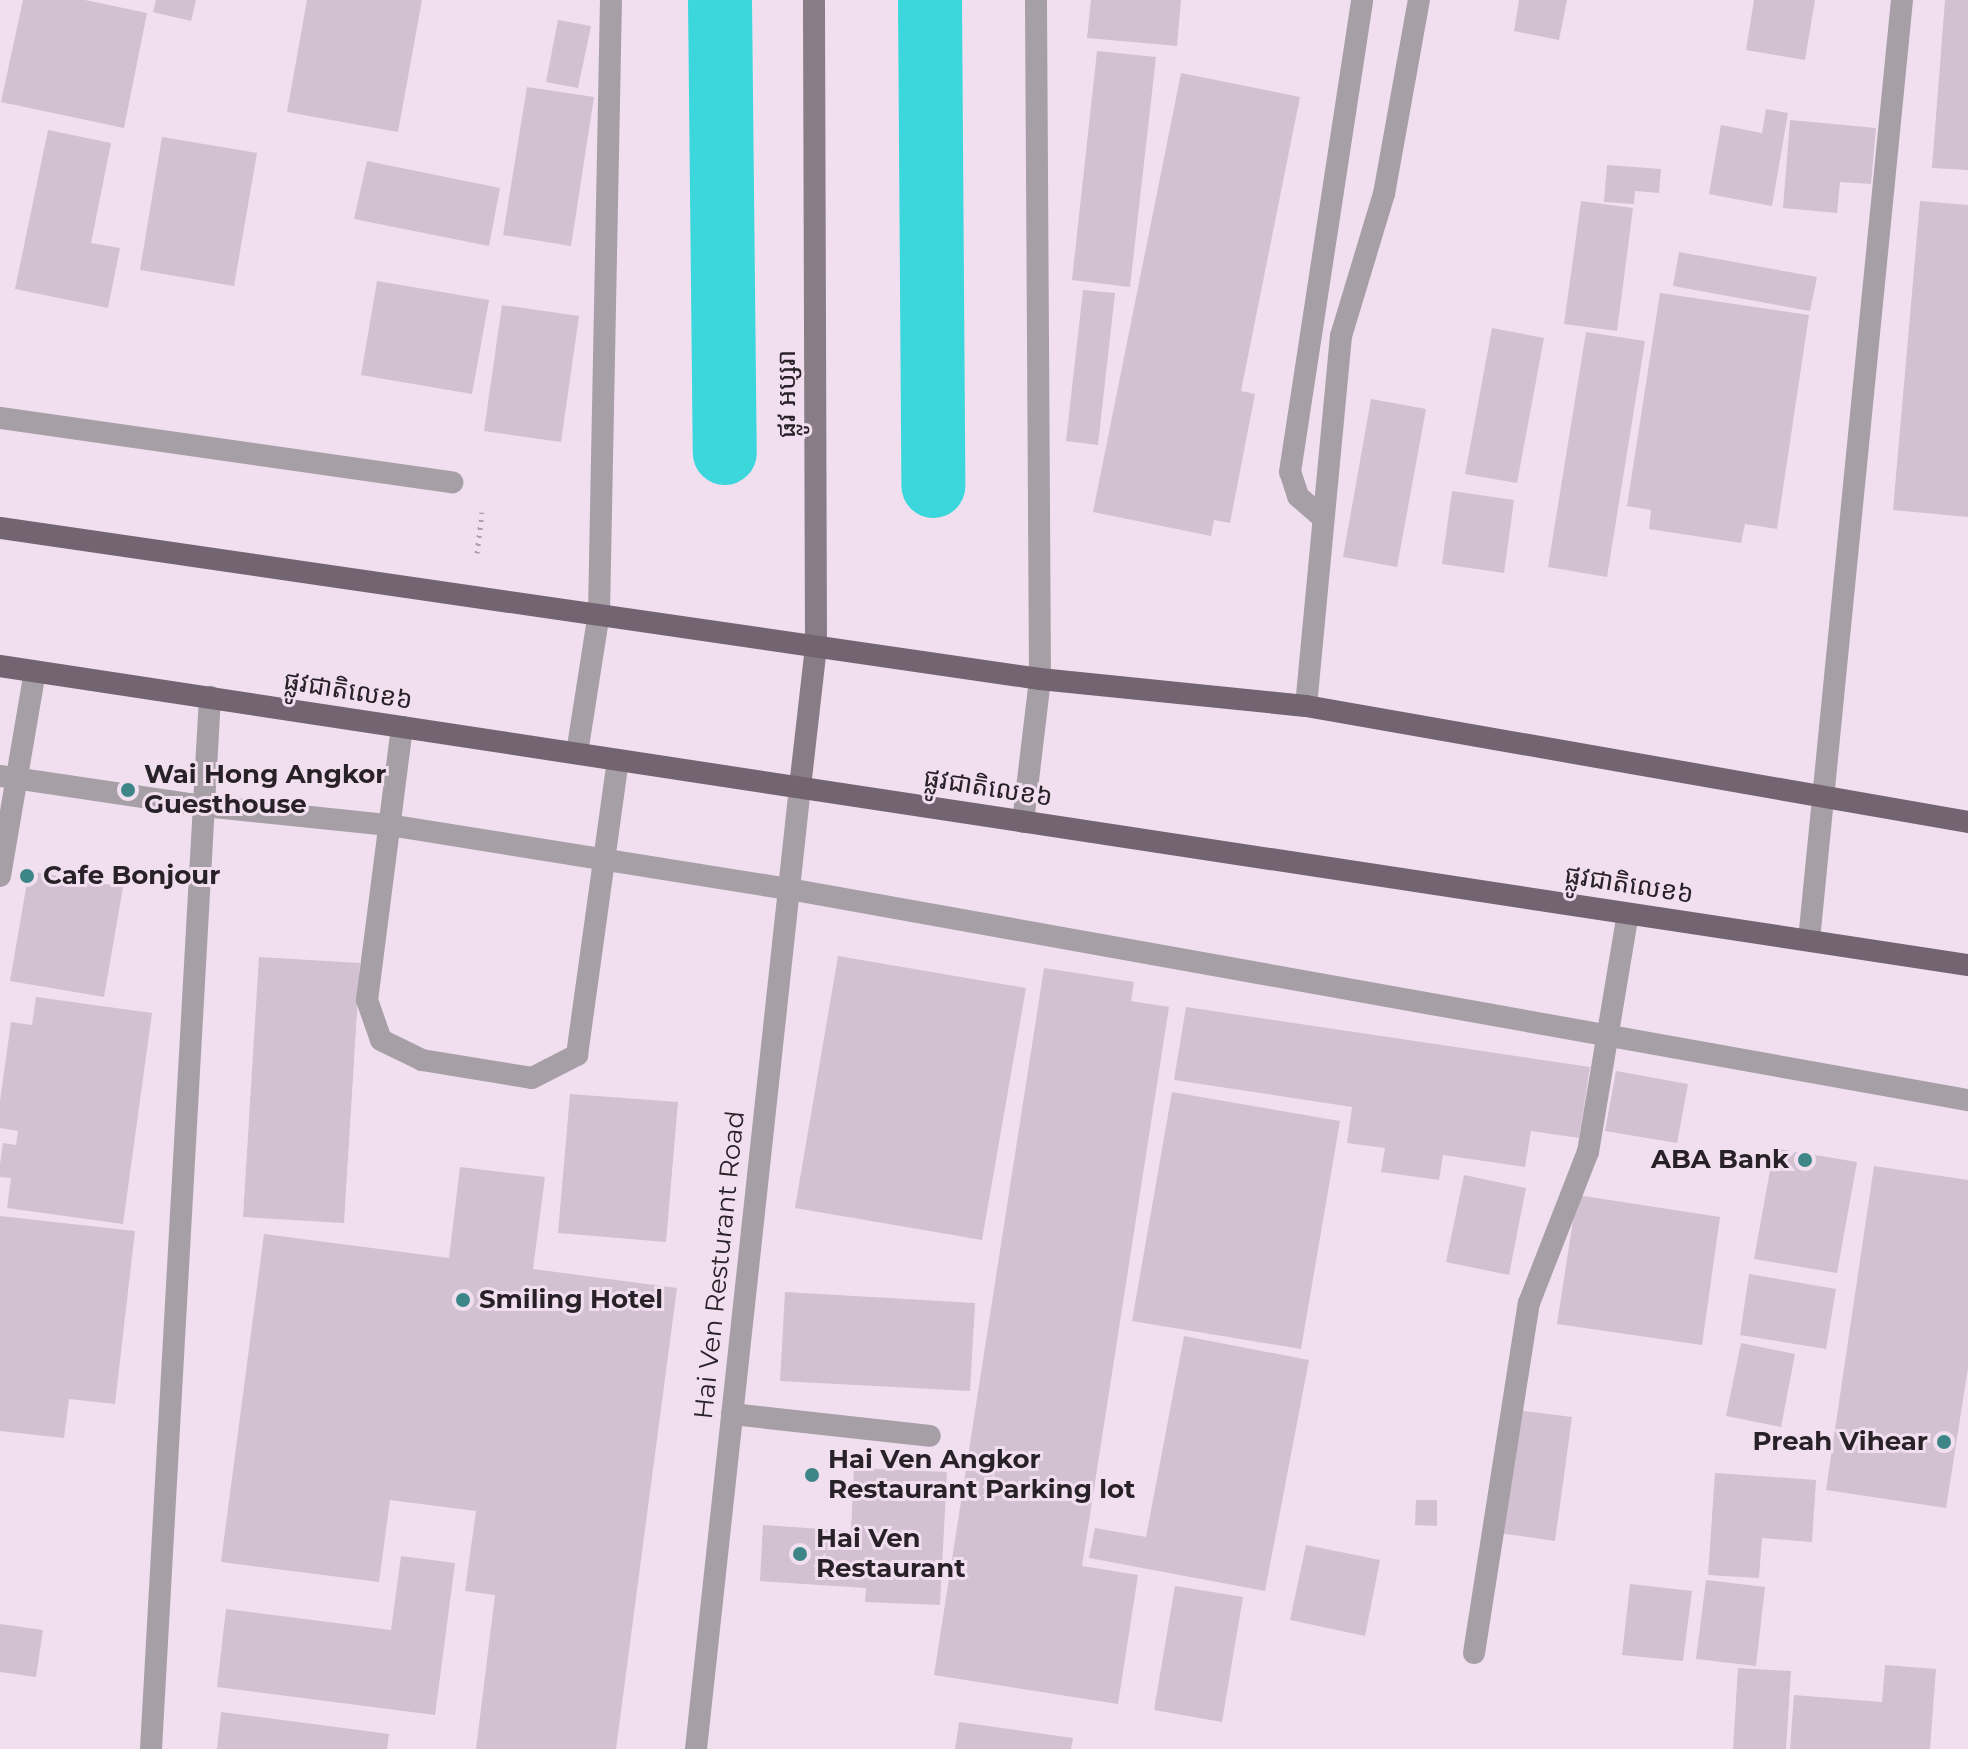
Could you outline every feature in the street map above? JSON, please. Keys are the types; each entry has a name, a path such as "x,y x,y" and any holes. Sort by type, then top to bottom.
{"main road":[{"name":"ផ្លូវ អប្សរា","path":"800,787 816,646 814,0"},
{"path":"0,528 1040,679 1306,706 1821,799 1968,822"},
{"name":"ផ្លូវជាតិលេខ៦","path":"0,666 1968,965"}],"street":[{"path":"577,753 599,613 611,0"},
{"path":"1023,822 1040,679 1036,0"},
{"path":"1323,518 1298,496 1290,472 1362,0"},
{"path":"1306,706 1341,336 1384,194 1419,0"},
{"path":"1809,940 1902,0"},
{"path":"0,418 452,482"},
{"path":"0,876 8,778 35,672"},
{"path":"151,1749 210,697"},
{"path":"402,727 367,1000 381,1040 422,1060 532,1078 577,1055 618,760"},
{"path":"8,778 204,806 389,825 789,889 1968,1100"},
{"name":"Hai Ven Resturant Road","path":"696,1749 800,787"},
{"path":"1474,1653 1529,1303 1588,1152 1628,914"},
{"path":"732,1414 930,1436"}],"building":[{"path":"23,0 85,0 147,13 124,128 1,102"},
{"path":"156,0 196,0 191,21 153,12"},
{"path":"307,0 422,0 398,132 287,112"},
{"path":"1091,0 1181,0 1177,46 1087,38"},
{"path":"1519,0 1567,0 1559,40 1514,31"},
{"path":"1754,0 1815,0 1805,60 1746,50"},
{"path":"1945,0 1968,0 1968,170 1932,168"},
{"path":"558,20 591,26 578,88 546,82"},
{"path":"1097,51 1156,57 1130,287 1072,280"},
{"path":"1181,73 1300,97 1241,391 1255,394 1230,523 1214,520 1211,536 1093,512"},
{"path":"527,87 594,97 571,246 503,235"},
{"path":"1766,109 1788,113 1772,206 1709,194 1721,125 1762,133"},
{"path":"1790,120 1876,128 1871,184 1840,182 1837,213 1783,208"},
{"path":"48,130 111,143 91,243 120,248 108,308 15,289"},
{"path":"162,137 257,153 234,286 140,270"},
{"path":"367,161 500,188 489,246 354,219"},
{"path":"1607,165 1661,169 1659,193 1635,191 1634,204 1604,202"},
{"path":"1581,201 1633,208 1617,331 1564,324"},
{"path":"1920,201 1968,205 1968,517 1893,510"},
{"path":"1679,252 1817,277 1810,311 1673,286"},
{"path":"377,281 489,300 472,394 361,375"},
{"path":"1083,290 1115,293 1098,445 1066,441"},
{"path":"1660,293 1809,315 1777,529 1745,524 1741,543 1649,529 1651,510 1627,506"},
{"path":"502,305 579,316 561,442 484,431"},
{"path":"1492,328 1544,338 1517,483 1465,474"},
{"path":"1586,332 1645,341 1607,577 1548,567"},
{"path":"1371,399 1426,409 1397,567 1343,557"},
{"path":"1452,491 1514,500 1504,573 1442,564"},
{"path":"29,871 123,887 104,997 10,981"},
{"path":"838,956 1026,988 982,1240 795,1208"},
{"path":"259,957 360,963 344,1223 243,1217"},
{"path":"1044,968 1134,982 1131,1001 1169,1007 1082,1566 1138,1575 1118,1704 934,1675"},
{"path":"36,997 152,1013 123,1224 7,1208 11,1178 0,1177 3,1143 16,1145 18,1131 0,1128 0,1101 11,1022 32,1025"},
{"path":"1186,1007 1590,1067 1579,1138 1531,1131 1525,1167 1443,1155 1439,1180 1381,1172 1385,1148 1347,1143 1352,1107 1174,1080"},
{"path":"1616,1071 1688,1084 1677,1143 1605,1131"},
{"path":"1172,1092 1340,1121 1301,1349 1132,1321"},
{"path":"570,1094 678,1102 666,1242 558,1233"},
{"path":"1774,1148 1857,1162 1837,1273 1754,1259"},
{"path":"1874,1166 1968,1180 1968,1368 1946,1508 1826,1490"},
{"path":"460,1167 545,1177 533,1269 677,1288 616,1749 476,1749 495,1595 465,1591 476,1511 390,1500 379,1582 221,1562 264,1234 449,1258"},
{"path":"1464,1175 1526,1188 1509,1275 1446,1262"},
{"path":"1577,1195 1720,1217 1702,1345 1557,1324"},
{"path":"0,1216 135,1231 115,1404 69,1399 64,1438 0,1431"},
{"path":"1749,1274 1836,1289 1826,1349 1740,1335"},
{"path":"785,1292 975,1303 970,1391 780,1381"},
{"path":"1184,1336 1309,1360 1265,1591 1089,1558 1095,1528 1146,1537"},
{"path":"1741,1343 1795,1354 1781,1427 1726,1416"},
{"path":"1515,1410 1572,1417 1555,1541 1499,1533"},
{"path":"854,1468 947,1472 940,1605 865,1602 866,1588 760,1581 763,1525 851,1531"},
{"path":"1715,1473 1816,1480 1812,1542 1762,1538 1759,1578 1708,1575"},
{"path":"1416,1500 1437,1500 1437,1526 1415,1525"},
{"path":"1306,1545 1380,1560 1365,1636 1290,1620"},
{"path":"401,1556 455,1563 435,1715 217,1687 226,1609 391,1630"},
{"path":"1706,1580 1765,1587 1756,1666 1696,1659"},
{"path":"1630,1584 1692,1591 1683,1661 1622,1655"},
{"path":"1175,1586 1243,1597 1222,1722 1154,1710"},
{"path":"0,1624 43,1630 36,1677 0,1672"},
{"path":"1885,1665 1936,1669 1930,1749 1790,1749 1794,1695 1882,1702"},
{"path":"1738,1668 1791,1671 1786,1749 1733,1749"},
{"path":"221,1712 389,1734 387,1749 217,1749"},
{"path":"959,1722 1073,1738 1071,1749 955,1749"}],"waterway":[{"path":"720,0 725,453"},
{"path":"930,0 933,486"}],"place":[{"name":"Wai Hong Angkor Guesthouse","path":"128,790"},
{"name":"Cafe Bonjour","path":"27,876"},
{"name":"ABA Bank","path":"1805,1160"},
{"name":"Smiling Hotel","path":"463,1300"},
{"name":"Preah Vihear","path":"1944,1442"},
{"name":"Hai Ven Angkor Restaurant Parking lot","path":"812,1475"},
{"name":"Hai Ven Restaurant","path":"800,1554"}]}
